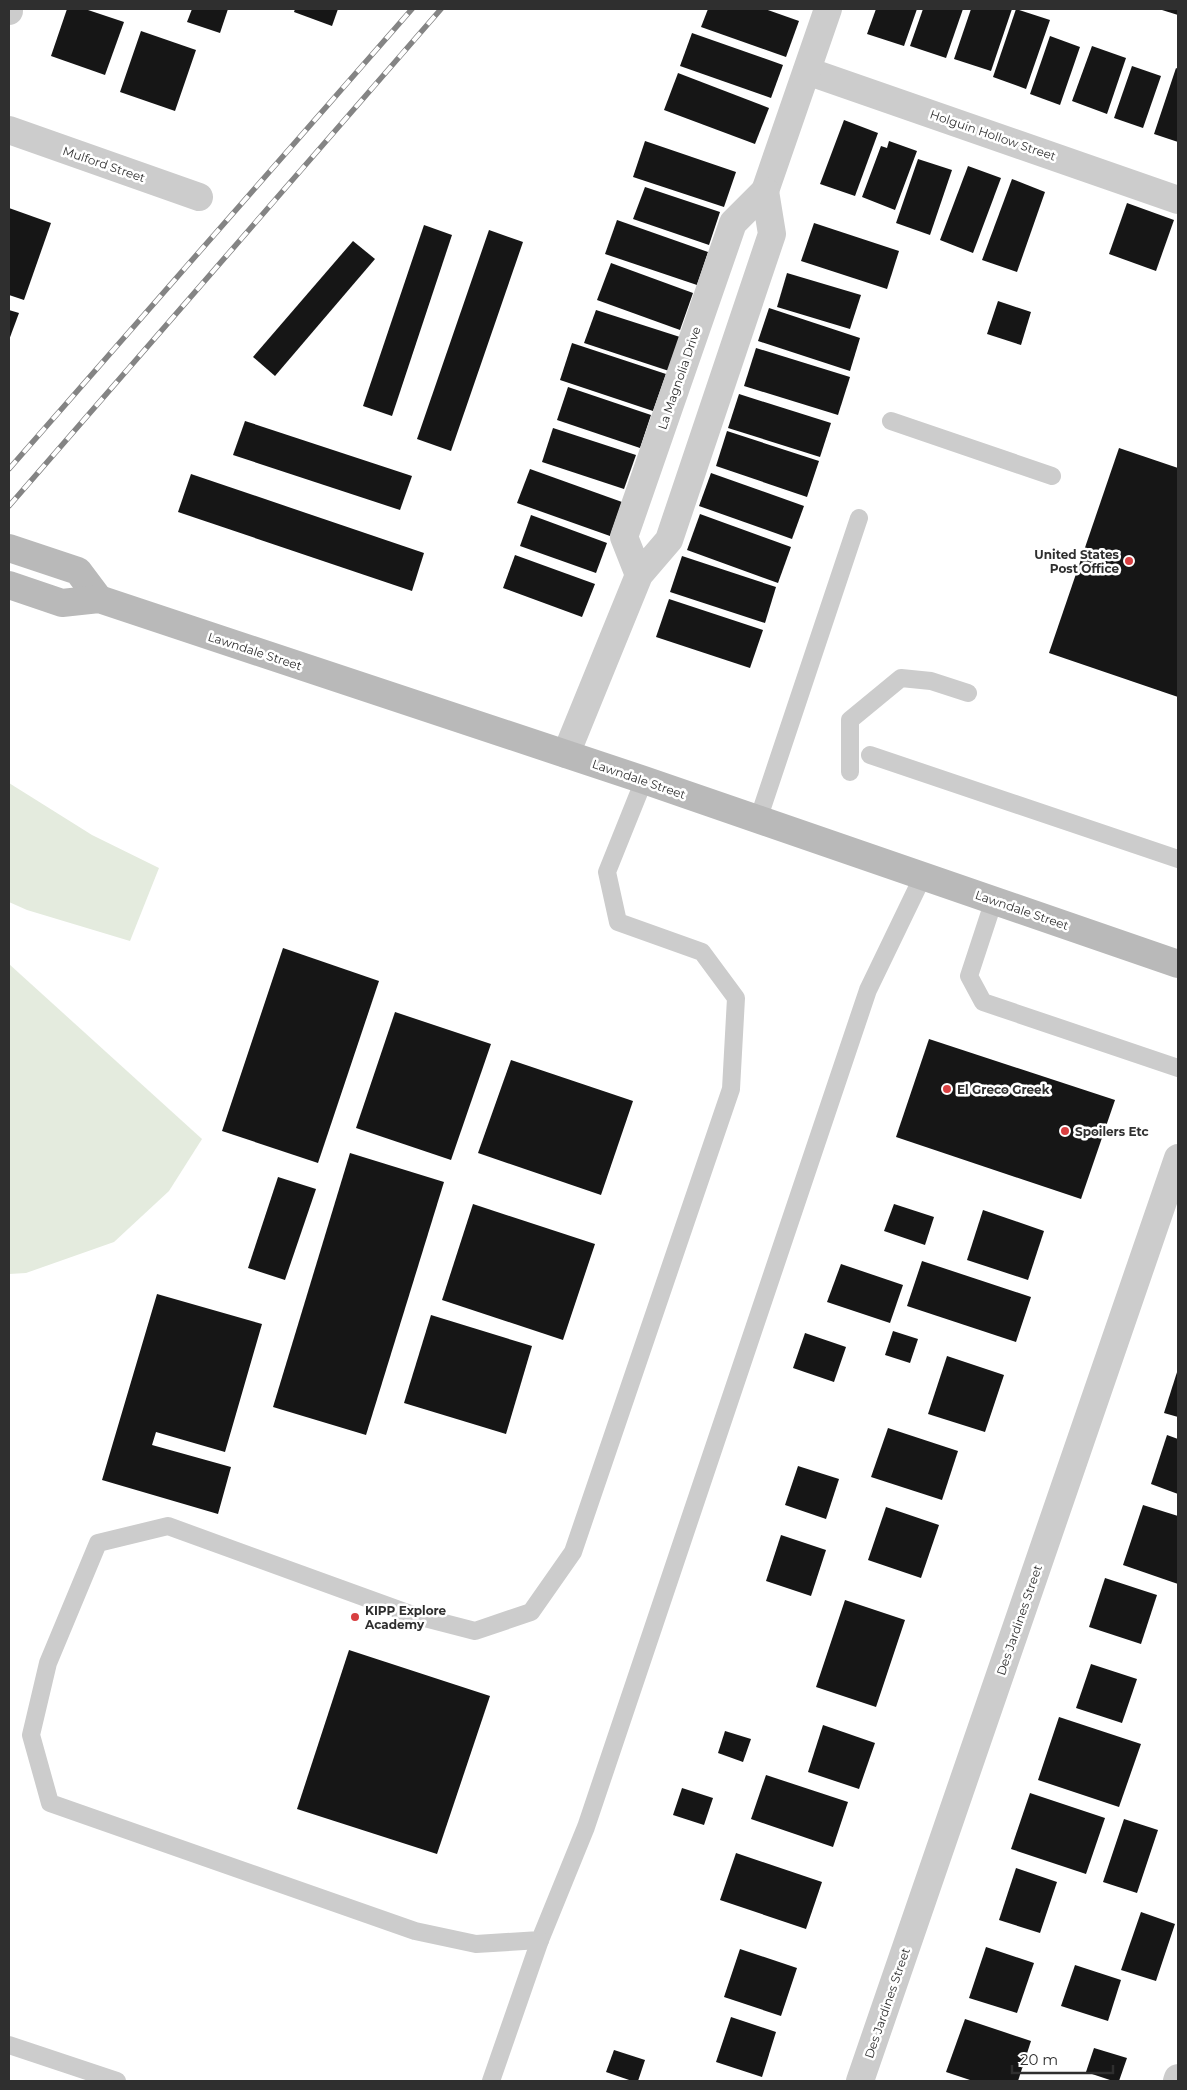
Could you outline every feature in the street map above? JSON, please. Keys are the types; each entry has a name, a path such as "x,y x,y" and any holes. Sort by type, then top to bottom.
{"main road":[{"path":"9,548 78,571 98,599"},
{"name":"Lawndale Street","path":"9,585 62,603 98,599 644,780 1178,964"}],"street":[{"name":"La Magnolia Drive","path":"639,575 624,537 733,223 765,191 828,9"},
{"name":"Holguin Hollow Street","path":"807,71 1178,200"},
{"name":"Mulford Street","path":"9,130 199,197"},
{"name":"La Magnolia Drive","path":"566,754 639,575 668,540 772,234 765,191"},
{"name":"Des Jardines Street","path":"860,2081 1178,1158"}],"lane":[{"path":"891,421 1052,476"},
{"path":"758,820 859,518"},
{"path":"850,772 850,720 901,678 931,681 968,693"},
{"path":"870,755 1178,859"},
{"path":"540,1940 476,1944 415,1931 50,1803 31,1735 48,1663 98,1543 168,1526 413,1615 476,1631 531,1612 573,1552 731,1089 736,998 702,952 618,922 607,872 644,780"},
{"path":"491,2081 540,1940 586,1827 868,990 923,876"},
{"path":"994,900 970,976 983,1002 1178,1068"},
{"path":"9,2045 117,2081"}],"shaded area":[{"path":"9,783 92,835 159,868 130,941 27,910 9,902"},
{"path":"9,964 202,1139 169,1191 114,1242 26,1273 9,1274"}],"building":[{"path":"67,9 85,9 124,22 105,75 51,56"},
{"path":"192,9 228,9 220,33 187,22"},
{"path":"295,9 338,9 332,26 294,12"},
{"path":"708,9 765,9 799,21 786,57 701,27"},
{"path":"876,9 917,9 904,46 867,34"},
{"path":"923,9 963,9 946,58 910,46"},
{"path":"971,9 1012,9 991,71 954,59"},
{"path":"1016,9 1050,20 1026,89 993,77"},
{"path":"1178,9 1178,15 1162,10"},
{"path":"141,31 196,50 175,111 120,92"},
{"path":"692,33 783,65 771,98 680,66"},
{"path":"1050,36 1080,47 1060,105 1030,94"},
{"path":"1092,46 1126,58 1107,114 1072,101"},
{"path":"1132,66 1161,76 1143,128 1114,118"},
{"path":"1176,68 1178,69 1178,142 1154,134"},
{"path":"678,73 769,108 755,144 664,110"},
{"path":"844,120 878,133 855,196 820,184"},
{"path":"645,141 736,172 724,207 633,177"},
{"path":"889,141 917,151 895,210 862,197 881,146 887,148"},
{"path":"918,159 952,170 930,235 896,223"},
{"path":"968,166 1001,178 973,253 940,240"},
{"path":"1012,179 1045,192 1017,272 982,260"},
{"path":"645,187 720,212 709,245 633,219"},
{"path":"1127,203 1174,220 1156,271 1109,254"},
{"path":"9,208 51,223 24,300 9,295"},
{"path":"617,220 708,252 697,285 605,254"},
{"path":"814,223 899,251 887,289 801,261"},
{"path":"424,225 452,235 392,416 363,406"},
{"path":"489,230 523,242 451,451 417,439"},
{"path":"353,241 375,259 275,376 253,357"},
{"path":"611,263 693,293 680,330 597,300"},
{"path":"787,273 861,295 850,329 777,307"},
{"path":"998,301 1031,312 1021,345 987,334"},
{"path":"769,308 860,338 850,371 758,341"},
{"path":"9,310 19,313 9,340"},
{"path":"596,310 680,337 669,371 584,343"},
{"path":"572,343 666,374 653,411 560,380"},
{"path":"756,348 850,377 838,415 744,386"},
{"path":"568,387 651,415 640,448 557,420"},
{"path":"739,394 831,423 820,457 728,428"},
{"path":"245,421 412,476 400,510 233,455"},
{"path":"553,428 636,455 624,489 542,462"},
{"path":"727,431 819,461 807,497 716,466"},
{"name":"United States Post Office","path":"1119,448 1178,468 1178,697 1049,653"},
{"path":"530,469 622,502 610,536 517,503"},
{"path":"711,473 804,506 792,539 699,506"},
{"path":"191,474 424,553 412,591 178,512"},
{"path":"700,514 791,547 778,583 687,550"},
{"path":"531,515 607,543 596,573 520,546"},
{"path":"515,555 595,584 582,617 503,588"},
{"path":"682,556 776,587 765,623 670,592"},
{"path":"669,599 763,630 750,668 656,637"},
{"path":"283,948 379,981 318,1163 222,1131"},
{"path":"395,1012 491,1044 451,1160 356,1128"},
{"path":"929,1039 1115,1100 1081,1199 896,1137"},
{"path":"511,1060 633,1101 601,1195 478,1153"},
{"path":"350,1153 444,1182 366,1435 273,1407"},
{"path":"278,1177 316,1189 285,1280 248,1268"},
{"path":"473,1204 595,1244 563,1340 442,1300"},
{"path":"894,1204 934,1217 925,1245 884,1231"},
{"path":"983,1210 1044,1231 1028,1280 967,1260"},
{"path":"922,1261 1031,1297 1016,1342 907,1306"},
{"path":"841,1264 903,1285 890,1323 827,1302"},
{"path":"157,1294 262,1324 225,1452 156,1432 152,1445 231,1467 218,1514 102,1480"},
{"path":"431,1315 532,1346 506,1434 404,1403"},
{"path":"893,1331 918,1339 910,1363 885,1355"},
{"path":"805,1333 846,1347 834,1382 793,1368"},
{"path":"947,1356 1004,1375 985,1432 928,1414"},
{"path":"1178,1369 1178,1417 1164,1413"},
{"path":"888,1428 958,1451 942,1500 871,1477"},
{"path":"1167,1435 1178,1439 1178,1494 1151,1484"},
{"path":"798,1466 839,1479 826,1519 785,1505"},
{"path":"1143,1505 1178,1516 1178,1584 1123,1565"},
{"path":"886,1507 939,1525 921,1578 868,1560"},
{"path":"781,1535 826,1550 811,1596 766,1581"},
{"path":"1105,1578 1157,1595 1141,1644 1089,1627"},
{"path":"845,1600 905,1620 876,1707 816,1687"},
{"path":"349,1650 490,1696 437,1854 297,1809"},
{"path":"1091,1664 1137,1679 1122,1723 1076,1708"},
{"path":"1059,1717 1141,1744 1119,1807 1038,1780"},
{"path":"823,1725 875,1743 859,1789 808,1772"},
{"path":"725,1731 751,1739 743,1762 718,1753"},
{"path":"766,1775 848,1802 833,1847 751,1819"},
{"path":"682,1788 713,1798 704,1825 673,1815"},
{"path":"1030,1793 1105,1818 1086,1874 1011,1849"},
{"path":"1124,1819 1158,1830 1137,1893 1103,1882"},
{"path":"736,1853 822,1882 806,1929 720,1900"},
{"path":"1016,1868 1057,1882 1040,1933 999,1920"},
{"path":"1141,1912 1175,1924 1156,1981 1121,1970"},
{"path":"986,1947 1034,1963 1017,2013 969,1998"},
{"path":"740,1949 797,1968 781,2016 724,1997"},
{"path":"1075,1965 1121,1980 1108,2021 1061,2006"},
{"path":"731,2017 776,2032 762,2077 716,2062"},
{"path":"965,2019 1031,2041 1018,2081 973,2081 946,2072"},
{"path":"1094,2048 1127,2058 1119,2081 1113,2081 1086,2072"},
{"path":"614,2050 645,2060 638,2081 632,2081 606,2072"}],"railway":[{"path":"9,469 412,9"},
{"path":"9,506 441,9"}],"place":[{"name":"United States Post Office","path":"1129,561"},
{"name":"El Greco Greek","path":"947,1089"},
{"name":"Spoilers Etc","path":"1065,1131"},
{"name":"KIPP Explore Academy","path":"355,1617"}]}
